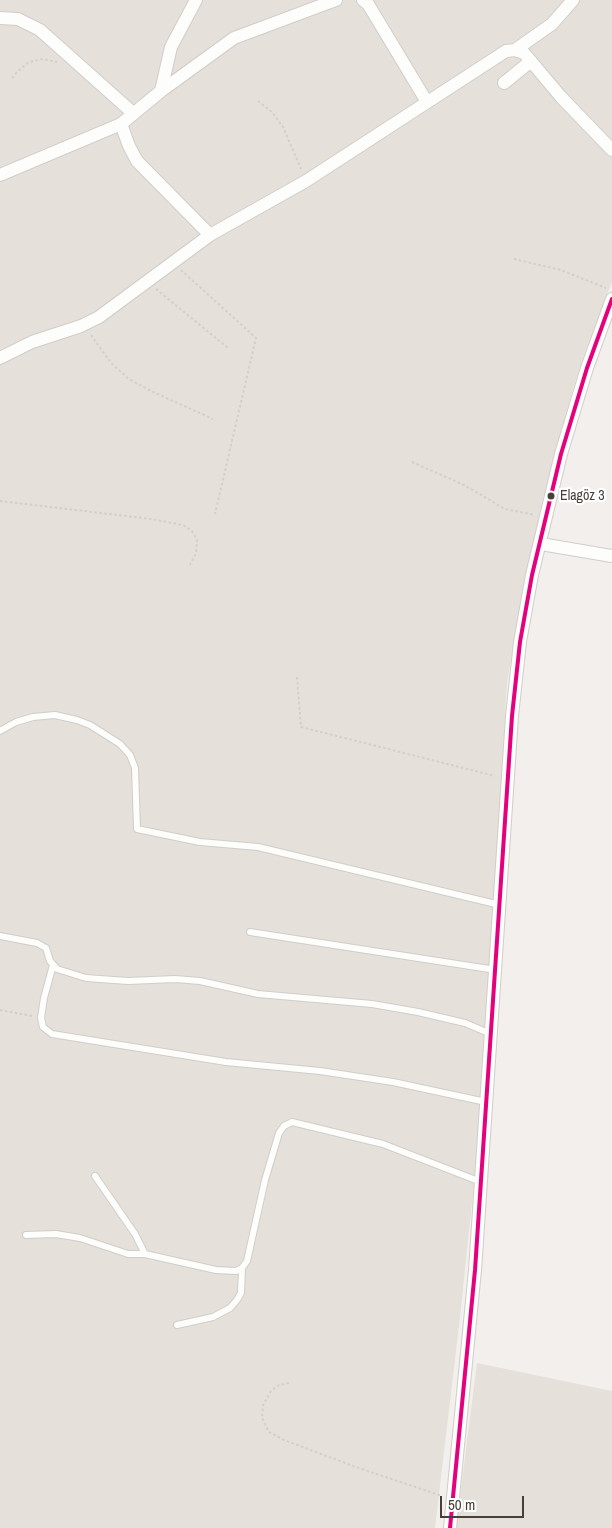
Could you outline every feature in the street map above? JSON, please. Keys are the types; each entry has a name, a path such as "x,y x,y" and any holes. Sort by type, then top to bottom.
{"street":[{"path":"161,91 171,47 196,0"},
{"path":"0,175 122,124 161,91 234,38 336,0"},
{"path":"364,0 427,102"},
{"path":"516,50 552,24 574,0"},
{"path":"0,18 18,19 40,30 133,113"},
{"path":"0,358 40,339 86,324 106,312 210,235 306,181 502,53 516,50 524,53 561,97 612,150"},
{"path":"504,83 531,61"},
{"path":"122,124 128,146 138,161 210,235"},
{"path":"450,1528 476,1270 515,679 532,575 573,410 612,299"},
{"path":"541,544 612,556"}],"lane":[{"path":"0,731 27,718 55,715 90,725 120,744 130,754 135,768 137,829 200,842 258,847 500,905"},
{"path":"250,932 496,970"},
{"path":"0,936 37,942 48,953 53,965 61,971 86,978 128,981 175,979 200,981 258,994 372,1004 464,1023 491,1034"},
{"path":"53,965 41,1018 43,1027 52,1034 226,1062 320,1071 393,1082 486,1102"},
{"path":"26,1235 56,1234 80,1238 128,1254 145,1254 216,1270 231,1271 242,1268 248,1261 265,1180 279,1133 288,1124 297,1122 384,1144 482,1182"},
{"path":"95,1176 135,1234 145,1254"},
{"path":"178,1325 213,1317 230,1308 240,1293 242,1268"}],"path":[{"path":"12,78 30,62 43,59 57,62"},
{"path":"258,101 272,112 283,127 306,181"},
{"path":"514,259 561,270 612,291"},
{"path":"173,262 256,338 215,514"},
{"path":"147,281 228,348"},
{"path":"86,324 103,354 124,376 145,389 213,419"},
{"path":"412,462 464,485 504,509 546,517"},
{"path":"0,501 150,519 183,525 192,531 196,540 196,553 190,565"},
{"path":"298,677 301,727 508,780"},
{"path":"0,1010 41,1018"},
{"path":"289,1383 275,1388 265,1400 262,1418 268,1432 284,1440 356,1467 453,1500"}],"shaded area":[{"path":"0,0 612,0 612,282 574,385 543,499 523,589 507,683 488,1016 475,1175 435,1528 0,1528"},
{"path":"477,1363 612,1391 612,1528 456,1528"}],"transit line":[{"path":"450,1528 475,1270 512,716 520,642 532,575 561,454 587,368 612,299"}],"place":[{"name":"Elagöz 3","path":"551,496"}]}
